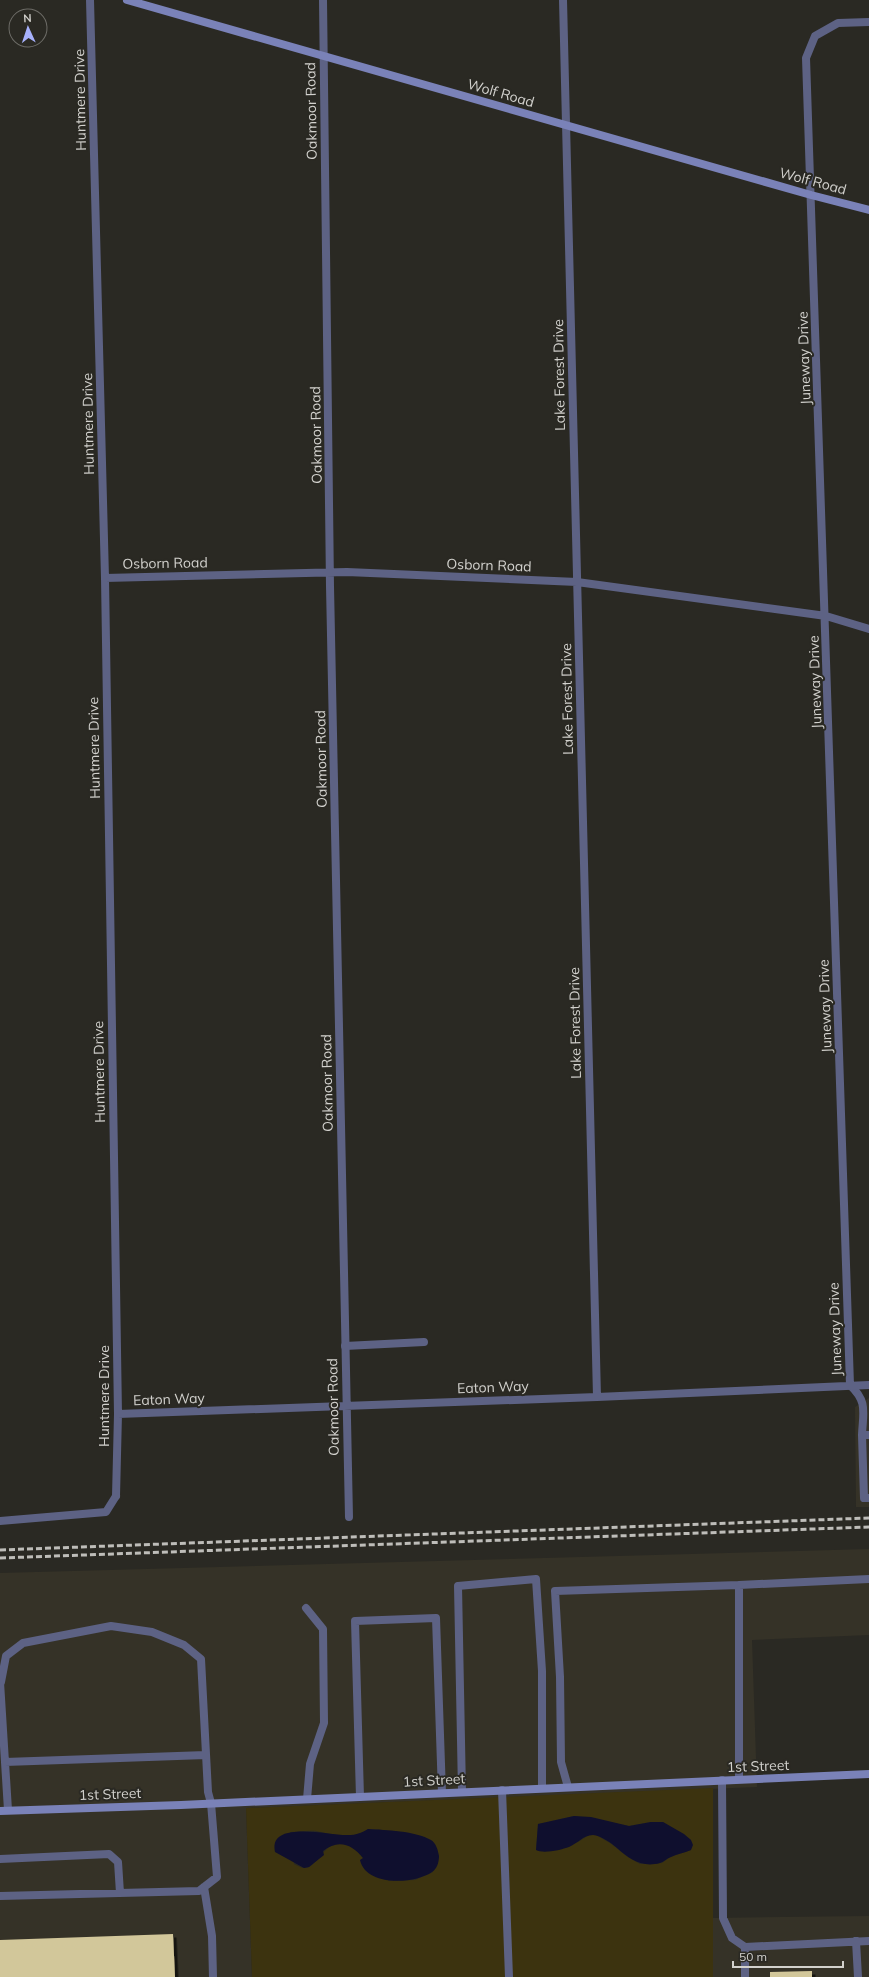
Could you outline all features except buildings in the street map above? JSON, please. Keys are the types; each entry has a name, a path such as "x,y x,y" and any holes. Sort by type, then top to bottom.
{"street":[{"name":"Huntmere Drive","path":"0,1521 106,1512 116,1496 118,1414 105,578 90,0"},
{"name":"Wolf Road","path":"127,0 811,195 869,210"},
{"name":"Oakmoor Road","path":"322,0 349,1517"},
{"name":"Lake Forest Drive","path":"563,0 597,1397"},
{"name":"Juneway Drive","path":"850,1386 826,616 806,58 815,36 838,23 869,22"},
{"name":"Osborn Road","path":"105,578 331,573 577,582 826,616 869,629"},
{"path":"345,1346 424,1342"},
{"name":"Eaton Way","path":"118,1414 597,1397 869,1385"},
{"path":"850,1386 860,1394 863,1403 866,1435 864,1498 869,1498"},
{"path":"462,1792 458,1586 536,1579 542,1671 542,1788"},
{"path":"568,1787 561,1762 560,1677 555,1591 869,1579"},
{"path":"739,1585 739,1779"},
{"path":"306,1608 322,1630 324,1723 310,1764 307,1799"},
{"path":"360,1797 355,1621 436,1618 442,1793"},
{"path":"0,1896 199,1891 217,1877 212,1803 208,1792 201,1659 184,1645 152,1632 111,1626 23,1642 6,1656 0,1682 5,1762 4,1811"},
{"path":"5,1762 206,1755"},
{"name":"1st Street","path":"4,1811 360,1797 869,1774"},
{"path":"722,1780 723,1918 732,1938 745,1947 869,1941"},
{"path":"502,1790 509,1977"},
{"path":"0,1859 109,1854 118,1862 120,1893"},
{"path":"204,1887 212,1936 213,1977"},
{"path":"856,1942 858,1977"},
{"path":"745,1947 745,1977"}],"shaded area":[{"path":"869,1398 869,1507 856,1507 855,1407"},
{"path":"869,1549 869,1635 752,1640 757,1787 246,1808 252,1977 0,1977 0,1573"},
{"path":"713,1788 713,1977 252,1977 246,1808","holes":["574,1816 629,1826 651,1822 663,1822 691,1840 691,1850 670,1857 662,1863 640,1864 596,1835 589,1835 578,1842 536,1850 538,1824","368,1829 419,1836 433,1872 415,1880 389,1881 355,1849 347,1844 340,1843 333,1844 307,1868 299,1867 294,1864 290,1832 316,1831 349,1836 362,1833"]},
{"path":"574,1816 591,1817 629,1826 651,1822 663,1822 684,1834 691,1840 693,1845 691,1850 653,1864 636,1862 605,1840 593,1835 586,1836 569,1847 547,1852 536,1850 538,1824"},
{"path":"368,1829 409,1833 425,1837 433,1841 439,1854 439,1861 434,1871 424,1876 403,1881 381,1879 371,1875 364,1869 360,1860 363,1858 359,1853 349,1846 339,1844 329,1847 323,1851 324,1855 309,1867 304,1868 275,1852 275,1842 281,1836 291,1832 316,1832 351,1835 358,1834"},
{"path":"869,1916 869,1977 713,1977 713,1918"}],"railway":[{"path":"0,1550 869,1518"},
{"path":"0,1558 869,1527"}]}
